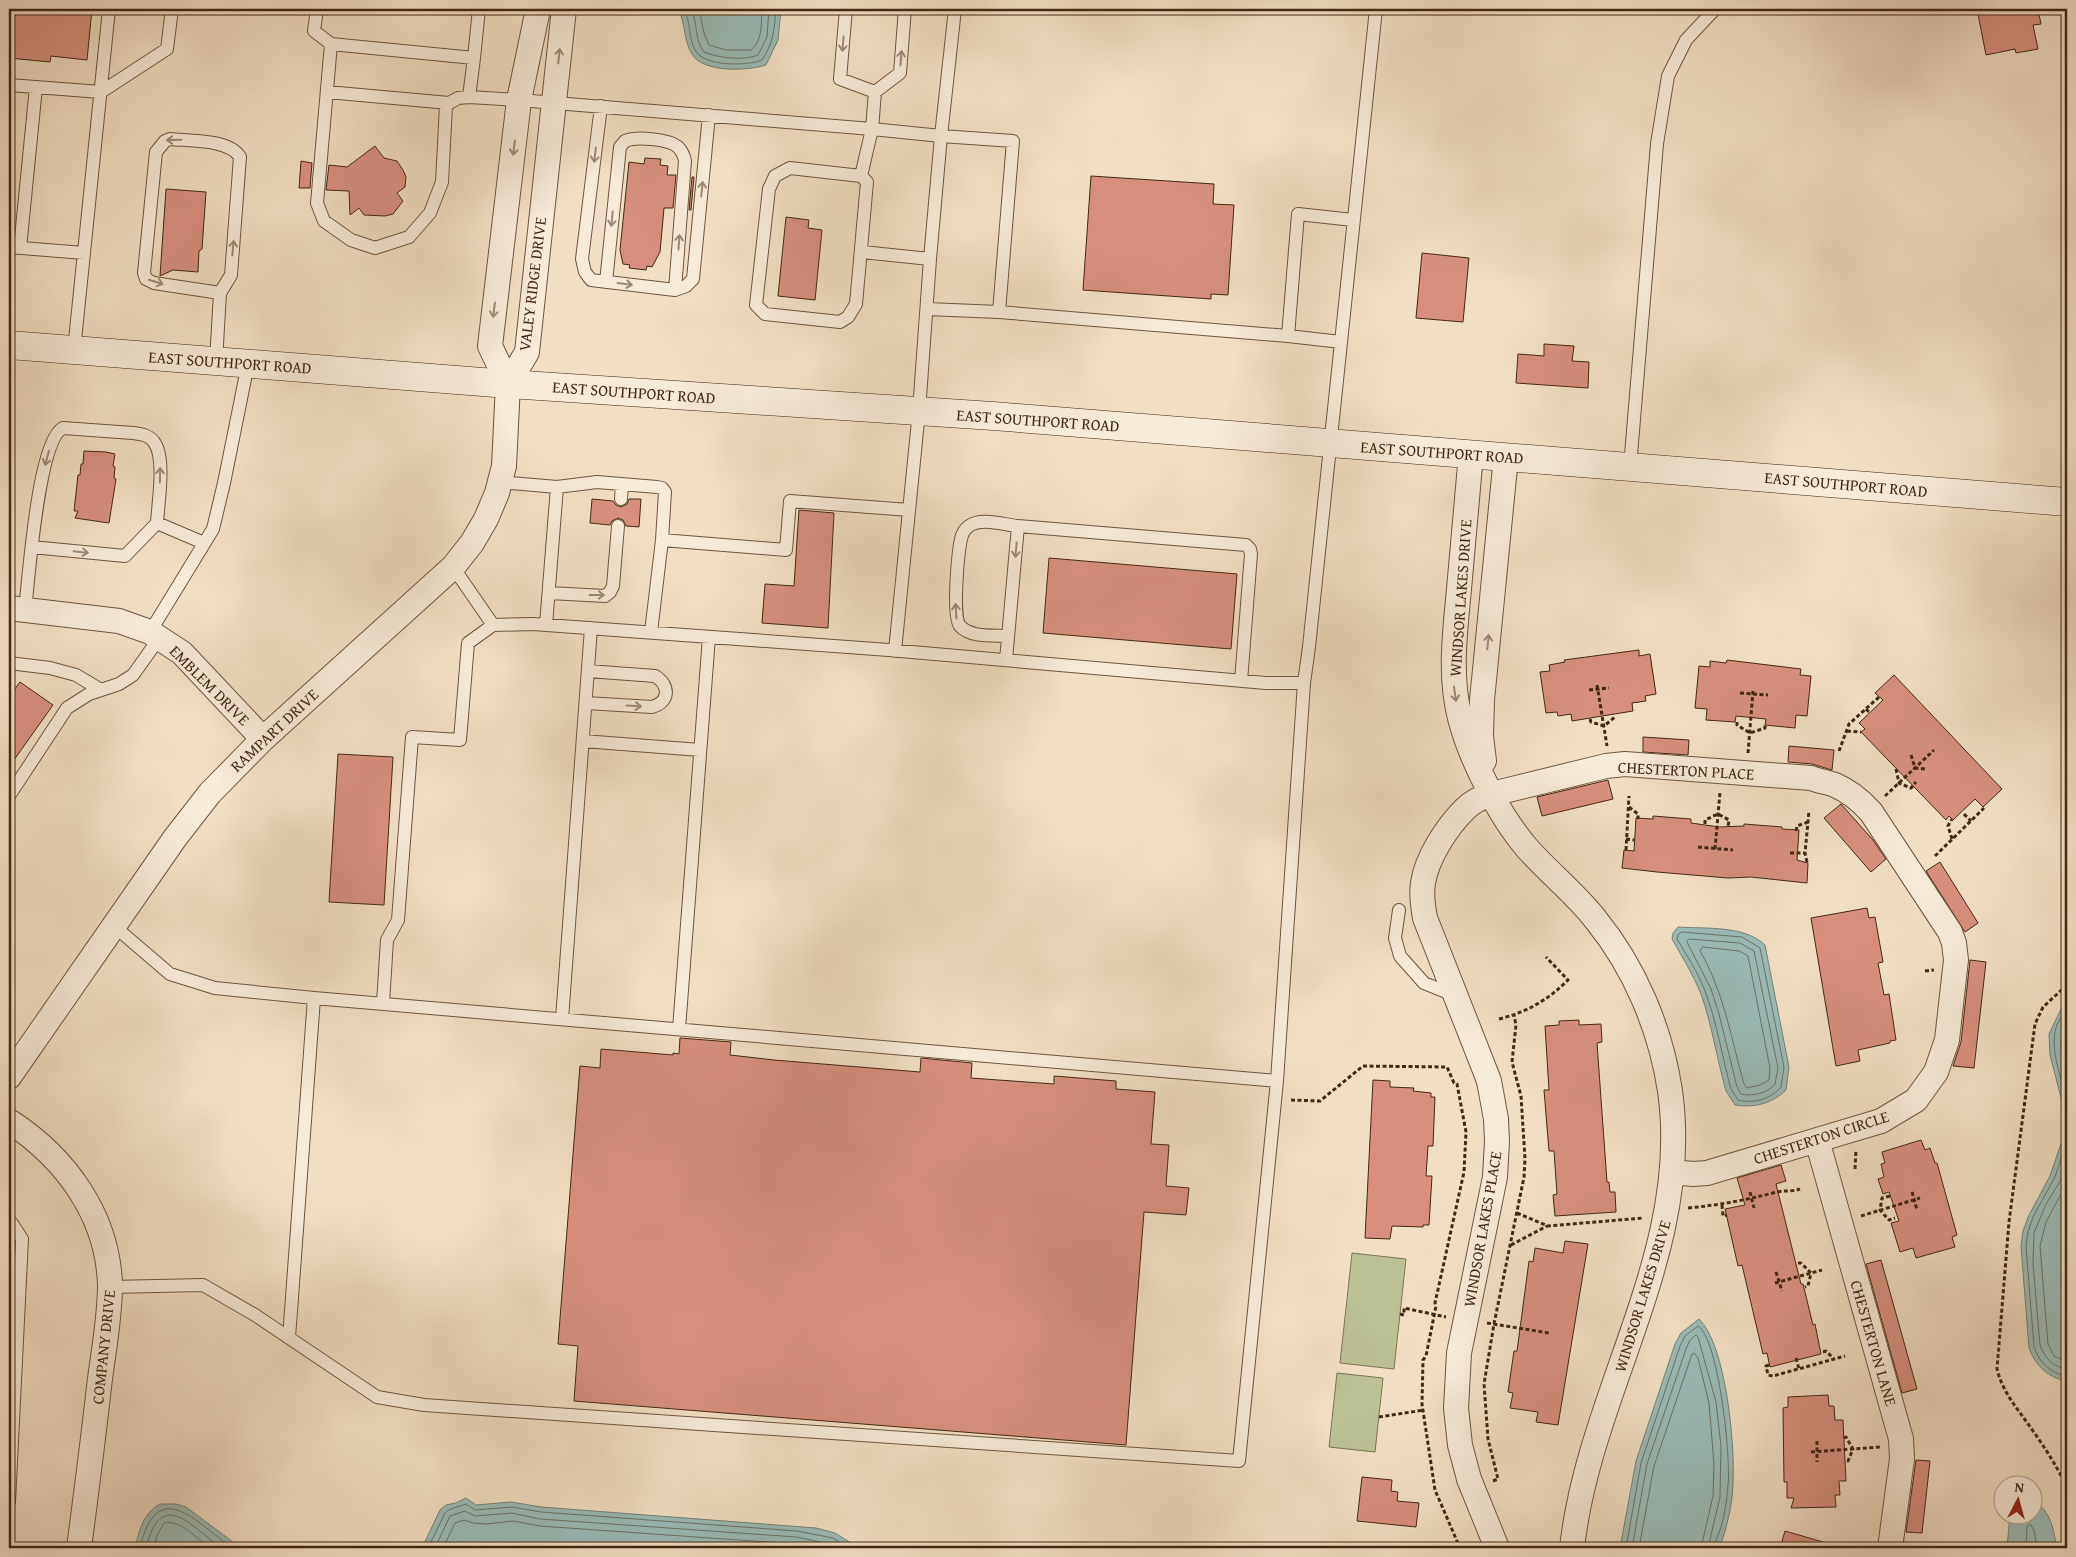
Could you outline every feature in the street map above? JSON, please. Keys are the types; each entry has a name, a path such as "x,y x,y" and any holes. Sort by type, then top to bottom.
{"main road":[{"name":"EAST SOUTHPORT ROAD","path":"9,346 508,384 919,411 2067,502"}],"street":[{"name":"VALEY RIDGE DRIVE","path":"508,384 490,346 519,100 538,9"},
{"name":"VALEY RIDGE DRIVE","path":"508,384 526,352 564,9"},
{"name":"RAMPART DRIVE","path":"9,1077 193,814 231,770 453,567 472,543 482,526 500,482 506,453 508,384"},
{"name":"WINDSOR LAKES DRIVE","path":"1471,454 1452,667 1460,720 1470,749 1492,794 1515,833 1527,848 1586,907 1608,935 1631,973 1652,1021 1667,1074 1673,1120 1673,1172 1670,1200 1660,1244 1586,1471 1579,1501 1572,1548"},
{"name":"WINDSOR LAKES DRIVE","path":"1492,794 1485,770 1481,736 1482,709 1506,457"},
{"name":"EMBLEM DRIVE","path":"17,608 119,621 155,634 182,653 263,739"},
{"name":"CHESTERTON PLACE","path":"1492,794 1625,764 1811,778 1837,786 1850,793"},
{"name":"CHESTERTON CIRCLE","path":"1673,1172 1707,1173 1881,1121 1916,1100 1926,1089 1939,1067 1947,1040 1956,960 1954,943 1948,929 1870,810 1850,793"},
{"name":"WINDSOR LAKES PLACE","path":"1492,794 1476,800 1464,809 1438,846 1430,861 1423,882 1422,899 1425,918 1489,1080 1497,1133 1495,1177 1458,1367 1456,1408 1460,1445 1473,1489 1497,1548"},
{"name":"COMPANY DRIVE","path":"9,1121 51,1154 73,1180 96,1220 107,1259 110,1287 109,1307 79,1548"},
{"name":"CHESTERTON LANE","path":"1817,1140 1902,1446 1902,1459 1890,1548"}],"lane":[{"path":"74,350 110,9"},
{"path":"9,85 101,92 167,49 172,9"},
{"path":"316,9 314,31 331,44 474,58"},
{"path":"469,97 479,9"},
{"path":"846,9 840,79 875,92"},
{"path":"862,176 872,129 875,92 900,73 905,9"},
{"path":"895,651 919,411 941,136 955,9"},
{"path":"110,1287 203,1285 255,1315 377,1397 424,1405 1239,1461 1277,1082 1304,682 1376,9"},
{"path":"1630,467 1657,144 1668,76 1686,40 1715,9"},
{"path":"331,44 317,203 324,220 352,240 375,248 409,237 430,213 442,182 446,105 458,98 554,102 1013,141 999,312"},
{"path":"36,87 14,247 84,253"},
{"path":"327,92 449,103"},
{"path":"601,106 582,259 585,272 591,280 675,290 686,286 693,279 709,115"},
{"path":"606,282 620,147 624,141 638,138 670,142 679,148 685,161 675,290"},
{"path":"216,361 220,293 231,275 240,157 236,150 223,144 170,139 165,141 156,152 144,273 146,279 154,283 220,293"},
{"path":"790,168 862,176 867,182 862,252 856,304 848,317 840,322 765,314 756,305 769,189 775,176 790,168"},
{"path":"1288,336 1298,214 1354,220"},
{"path":"862,252 930,259"},
{"path":"926,309 999,312 1341,342"},
{"path":"9,796 67,708 77,700 119,684 133,675 213,529 248,364"},
{"path":"17,608 32,547 41,481 51,442 58,430 63,428 143,435 155,442 158,450 160,470 157,523 125,556 32,547"},
{"path":"500,482 557,487 597,482 662,488 665,492 662,540 651,632"},
{"path":"621,499 622,484"},
{"path":"546,625 557,487"},
{"path":"662,540 786,550 790,501 909,510"},
{"path":"157,523 204,543"},
{"path":"1008,636 972,633 966,631 957,622 955,604 961,539 968,526 973,524 986,523 1246,545 1251,554 1241,681"},
{"path":"549,594 605,596 610,592 613,586 618,526"},
{"path":"1006,660 1018,526"},
{"path":"453,567 493,625"},
{"path":"383,1003 387,940 398,920 412,737 460,740 468,642 493,625 546,625 651,632 1266,683 1304,682"},
{"path":"562,1019 591,628"},
{"path":"680,1029 709,637"},
{"path":"9,664 50,668 76,675 101,690"},
{"path":"586,703 652,707 659,705 665,699 667,692 661,680 655,676 588,671"},
{"path":"583,741 700,750"},
{"path":"1399,910 1396,938 1400,956 1424,982 1456,996"},
{"path":"114,926 170,974 215,988 1277,1082"},
{"path":"289,1338 314,998"},
{"path":"9,1220 22,1239 9,1502"}],"path":[{"path":"1597,685 1610,766"},
{"path":"1589,690 1609,688"},
{"path":"1740,693 1768,695"},
{"path":"1747,773 1753,693"},
{"path":"1839,751 1849,724 1879,697"},
{"path":"1866,709 1870,713"},
{"path":"1604,726 1615,717"},
{"path":"1590,719 1591,722 1604,726"},
{"path":"1737,722 1737,725 1750,733"},
{"path":"1750,733 1764,728 1765,725"},
{"path":"1847,731 1861,732"},
{"path":"1870,810 1934,750"},
{"path":"1911,755 1915,768"},
{"path":"1915,768 1925,769"},
{"path":"1896,769 1899,784"},
{"path":"1899,784 1911,788 1916,782"},
{"path":"1626,850 1630,796"},
{"path":"1715,849 1719,802"},
{"path":"1629,807 1638,814 1638,819"},
{"path":"1935,856 1984,808"},
{"path":"1807,862 1809,811"},
{"path":"1705,824 1706,820 1718,814"},
{"path":"1718,814 1729,820 1728,827"},
{"path":"1964,814 1971,821"},
{"path":"1952,819 1948,826 1952,840"},
{"path":"1796,831 1797,826 1808,822"},
{"path":"1626,839 1634,840"},
{"path":"1698,847 1733,850"},
{"path":"1790,853 1806,853"},
{"path":"1499,1019 1541,1003 1553,995 1568,980 1546,957"},
{"path":"2067,985 2043,1007 2034,1024 2009,1222 1997,1369 2000,1383 2007,1397 2054,1461 2067,1487"},
{"path":"1473,1489 1498,1478 1488,1439 1484,1402 1485,1371 1524,1177 1525,1159 1521,1096 1512,1062 1516,1025 1514,1014"},
{"path":"1275,1100 1320,1102 1363,1066 1447,1067 1454,1083 1457,1084 1466,1132 1465,1164 1463,1181 1424,1360 1422,1404 1435,1490 1460,1548"},
{"path":"1750,1192 1754,1208"},
{"path":"1912,1192 1917,1210"},
{"path":"1880,1210 1882,1198 1890,1196"},
{"path":"1840,1222 1920,1198"},
{"path":"1722,1205 1723,1216 1727,1215"},
{"path":"1880,1210 1889,1220 1895,1218"},
{"path":"1510,1245 1548,1226"},
{"path":"1798,1263 1801,1263 1811,1273"},
{"path":"1777,1282 1822,1270"},
{"path":"1776,1272 1777,1282 1782,1291"},
{"path":"1805,1287 1808,1286 1811,1273"},
{"path":"1400,1314 1404,1315 1404,1308 1549,1333"},
{"path":"1824,1352 1826,1351 1834,1359"},
{"path":"1769,1365 1766,1366 1768,1375 1773,1376 1846,1356"},
{"path":"1796,1358 1799,1368"},
{"path":"1379,1417 1424,1410"},
{"path":"1844,1438 1846,1437 1853,1449"},
{"path":"1817,1441 1817,1462"},
{"path":"1811,1452 1902,1446"},
{"path":"1845,1460 1848,1461 1853,1449"}],"green space":[{"path":"1352,1253 1406,1259 1394,1369 1340,1363"},
{"path":"1337,1373 1383,1378 1375,1452 1329,1447"}],"water":[{"path":"678,9 781,9 778,40 766,65 726,69 706,65 698,60 689,49 681,14"},
{"path":"1678,927 1736,931 1746,934 1765,945 1789,1067 1786,1090 1775,1099 1749,1106 1735,1105 1726,1091 1701,994 1672,939 1673,933"},
{"path":"2067,1005 2067,1382 2043,1370 2029,1348 2021,1246 2023,1231 2029,1215 2050,1176 2066,1129 2065,1113 2050,1055 2049,1034 2061,1009"},
{"path":"1699,1319 1708,1332 1716,1350 1727,1396 1730,1420 1733,1489 1730,1511 1722,1541 1718,1548 1620,1548 1636,1461 1675,1344 1681,1333"},
{"path":"466,1498 476,1505 511,1502 541,1507 816,1528 835,1533 859,1548 422,1548 440,1510 446,1505"},
{"path":"160,1504 176,1504 186,1507 241,1548 135,1548 140,1529 146,1517 149,1512"},
{"path":"2044,1510 2051,1522 2056,1548 2007,1548 2009,1524 2044,1524"}],"building":[{"path":"9,9 92,9 87,60 51,56 50,62 9,58"},
{"path":"1977,9 2038,9 2041,24 2033,25 2038,49 2016,53 2015,49 1986,55"},
{"path":"375,146 384,158 397,161 403,170 406,177 405,187 397,193 403,201 393,214 385,216 364,215 359,208 350,215 349,191 326,190 329,165 347,167"},
{"path":"645,158 661,159 660,165 668,166 667,175 676,175 673,208 664,208 660,252 652,267 647,266 646,270 629,268 630,265 623,264 620,250 629,162 644,164"},
{"path":"301,161 312,163 310,188 299,188"},
{"path":"1091,176 1214,184 1213,204 1234,205 1228,295 1211,294 1211,299 1083,290"},
{"path":"692,177 694,177 691,210 689,210"},
{"path":"166,189 206,192 202,249 199,251 198,272 173,270 160,276"},
{"path":"786,217 809,220 808,228 822,230 815,300 778,296"},
{"path":"1422,253 1469,258 1463,322 1416,318"},
{"path":"1544,344 1574,346 1572,361 1589,362 1588,388 1516,383 1518,354 1544,356"},
{"path":"84,451 115,454 113,466 115,467 114,478 116,479 109,523 75,518 78,511 74,511 78,475 80,475 81,464 83,464"},
{"path":"592,499 613,501 621,507 627,504 629,499 641,499 639,527 626,526 623,520 618,518 612,521 610,525 590,523"},
{"path":"799,510 834,513 828,628 762,623 765,584 794,586"},
{"path":"1049,558 1237,574 1231,649 1043,633"},
{"path":"1639,650 1639,656 1650,654 1656,694 1645,696 1646,701 1632,703 1633,711 1572,721 1571,714 1558,716 1557,712 1546,713 1540,672 1550,671 1549,665 1565,662 1564,660"},
{"path":"1727,660 1801,669 1800,675 1811,676 1807,716 1796,715 1795,728 1765,725 1766,719 1736,716 1735,722 1706,720 1707,709 1695,708 1699,666 1710,667 1710,661 1726,663"},
{"path":"1894,675 2002,789 1983,807 1975,799 1953,820 1949,816 1946,820 1861,732 1865,729 1859,723 1883,700 1875,693"},
{"path":"20,682 53,705 9,767 9,697"},
{"path":"1643,737 1689,740 1688,755 1643,752"},
{"path":"1789,746 1834,750 1832,770 1812,764 1788,762"},
{"path":"338,754 393,757 384,905 329,902"},
{"path":"1608,780 1613,799 1542,816 1537,797"},
{"path":"1841,804 1873,840 1886,859 1871,872 1824,818"},
{"path":"1653,816 1691,819 1691,823 1719,827 1744,826 1744,824 1799,830 1797,860 1808,863 1807,883 1622,868 1624,850 1634,851 1636,818 1653,819"},
{"path":"1940,862 1978,923 1965,932 1926,871"},
{"path":"1867,908 1869,918 1875,917 1883,962 1878,963 1884,995 1889,994 1896,1040 1858,1050 1860,1061 1836,1066 1811,918"},
{"path":"1970,960 1986,962 1974,1068 1953,1066 1961,1042"},
{"path":"1579,1020 1579,1025 1601,1024 1602,1042 1597,1043 1607,1182 1609,1182 1610,1192 1615,1192 1616,1212 1555,1216 1553,1195 1557,1194 1554,1151 1549,1151 1544,1090 1549,1090 1545,1026 1559,1025 1559,1021"},
{"path":"680,1038 731,1042 730,1055 920,1072 921,1058 972,1063 971,1078 1054,1084 1054,1076 1116,1081 1116,1089 1155,1092 1151,1144 1169,1145 1166,1186 1189,1188 1186,1215 1144,1212 1126,1445 574,1401 578,1346 558,1344 580,1066 600,1068 601,1049 679,1054"},
{"path":"1373,1080 1390,1081 1390,1087 1414,1088 1413,1091 1431,1093 1431,1097 1435,1097 1433,1146 1428,1146 1426,1176 1432,1176 1429,1225 1423,1225 1423,1227 1392,1226 1390,1239 1365,1238"},
{"path":"1921,1140 1925,1150 1930,1148 1935,1163 1937,1163 1957,1235 1952,1237 1955,1247 1916,1258 1913,1248 1900,1252 1891,1223 1899,1221 1889,1192 1883,1194 1878,1179 1884,1177 1881,1164 1885,1163 1882,1152"},
{"path":"1781,1165 1786,1181 1776,1184 1801,1284 1803,1284 1813,1325 1815,1324 1821,1354 1770,1367 1767,1353 1763,1354 1742,1265 1738,1266 1725,1209 1745,1205 1737,1178"},
{"path":"1565,1241 1588,1244 1558,1425 1536,1422 1538,1412 1510,1408 1513,1393 1508,1392 1514,1351 1517,1351 1529,1261 1533,1262 1535,1248 1563,1253"},
{"path":"1881,1260 1917,1389 1902,1393 1866,1264"},
{"path":"1828,1395 1829,1406 1834,1406 1835,1420 1843,1420 1846,1481 1839,1481 1840,1495 1835,1495 1836,1507 1791,1508 1794,1498 1787,1498 1787,1482 1784,1482 1783,1408 1788,1407 1788,1397"},
{"path":"1916,1460 1930,1461 1922,1533 1906,1532"},
{"path":"1362,1477 1392,1480 1391,1491 1398,1492 1397,1501 1419,1503 1416,1527 1357,1521"},
{"path":"1785,1531 1830,1544 1830,1548 1780,1548"}]}
